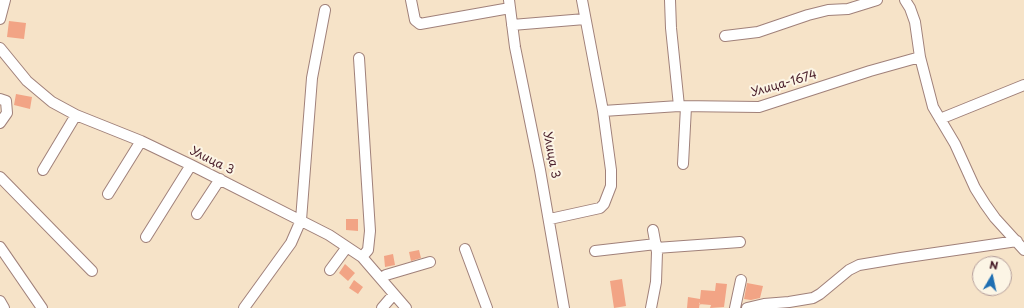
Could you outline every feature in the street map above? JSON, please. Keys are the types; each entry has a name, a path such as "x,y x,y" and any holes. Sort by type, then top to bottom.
{"street":[{"path":"0,19 5,0"},
{"name":"Улица 3","path":"411,0 415,20 420,24 510,4 515,47 550,219 564,308"},
{"path":"550,219 595,209 604,204 611,186 611,170 603,111 582,0"},
{"path":"670,0 671,28 683,106 682,164"},
{"path":"725,36 758,32 808,15 828,10 848,9 876,0"},
{"path":"905,0 915,22 920,57 933,107 955,144 975,188 985,204 994,218 1024,250"},
{"path":"244,308 291,243 301,220 312,78 325,10"},
{"path":"512,25 585,19"},
{"name":"Улица 3","path":"0,48 27,81 52,102 76,115 141,141 191,165 329,235 362,257 406,308"},
{"name":"Улица-1674","path":"603,111 683,106 759,107 870,71 920,57"},
{"path":"359,58 370,230 368,250 362,257"},
{"path":"940,119 1024,85"},
{"path":"0,99 6,101 6,113 0,123"},
{"path":"43,170 76,115"},
{"path":"108,194 141,141"},
{"path":"146,237 191,165"},
{"path":"0,177 92,271"},
{"path":"197,214 220,179"},
{"path":"651,308 656,282 656,246 653,230"},
{"path":"752,307 813,298 849,270 859,266 900,258 1017,241"},
{"path":"595,251 656,246 740,242"},
{"path":"0,247 42,308"},
{"path":"330,270 347,247"},
{"path":"465,249 487,308"},
{"path":"381,278 386,275 430,262"},
{"path":"735,308 741,280"},
{"path":"382,308 394,294"},
{"path":"0,301 4,308"}],"building":[{"path":"9,21 26,23 24,39 7,37"},
{"path":"16,94 32,97 30,109 14,105"},
{"path":"346,219 358,219 358,231 346,230"},
{"path":"419,250 421,258 411,261 409,252"},
{"path":"393,254 395,265 385,267 384,256"},
{"path":"345,264 355,273 348,281 339,273"},
{"path":"622,279 626,306 614,308 610,281"},
{"path":"354,280 363,287 358,294 349,288"},
{"path":"716,283 727,284 724,307 710,308 711,305 700,304 699,308 687,308 688,297 700,299 701,290 715,291"},
{"path":"747,283 763,286 760,298 751,300 744,299"}]}
